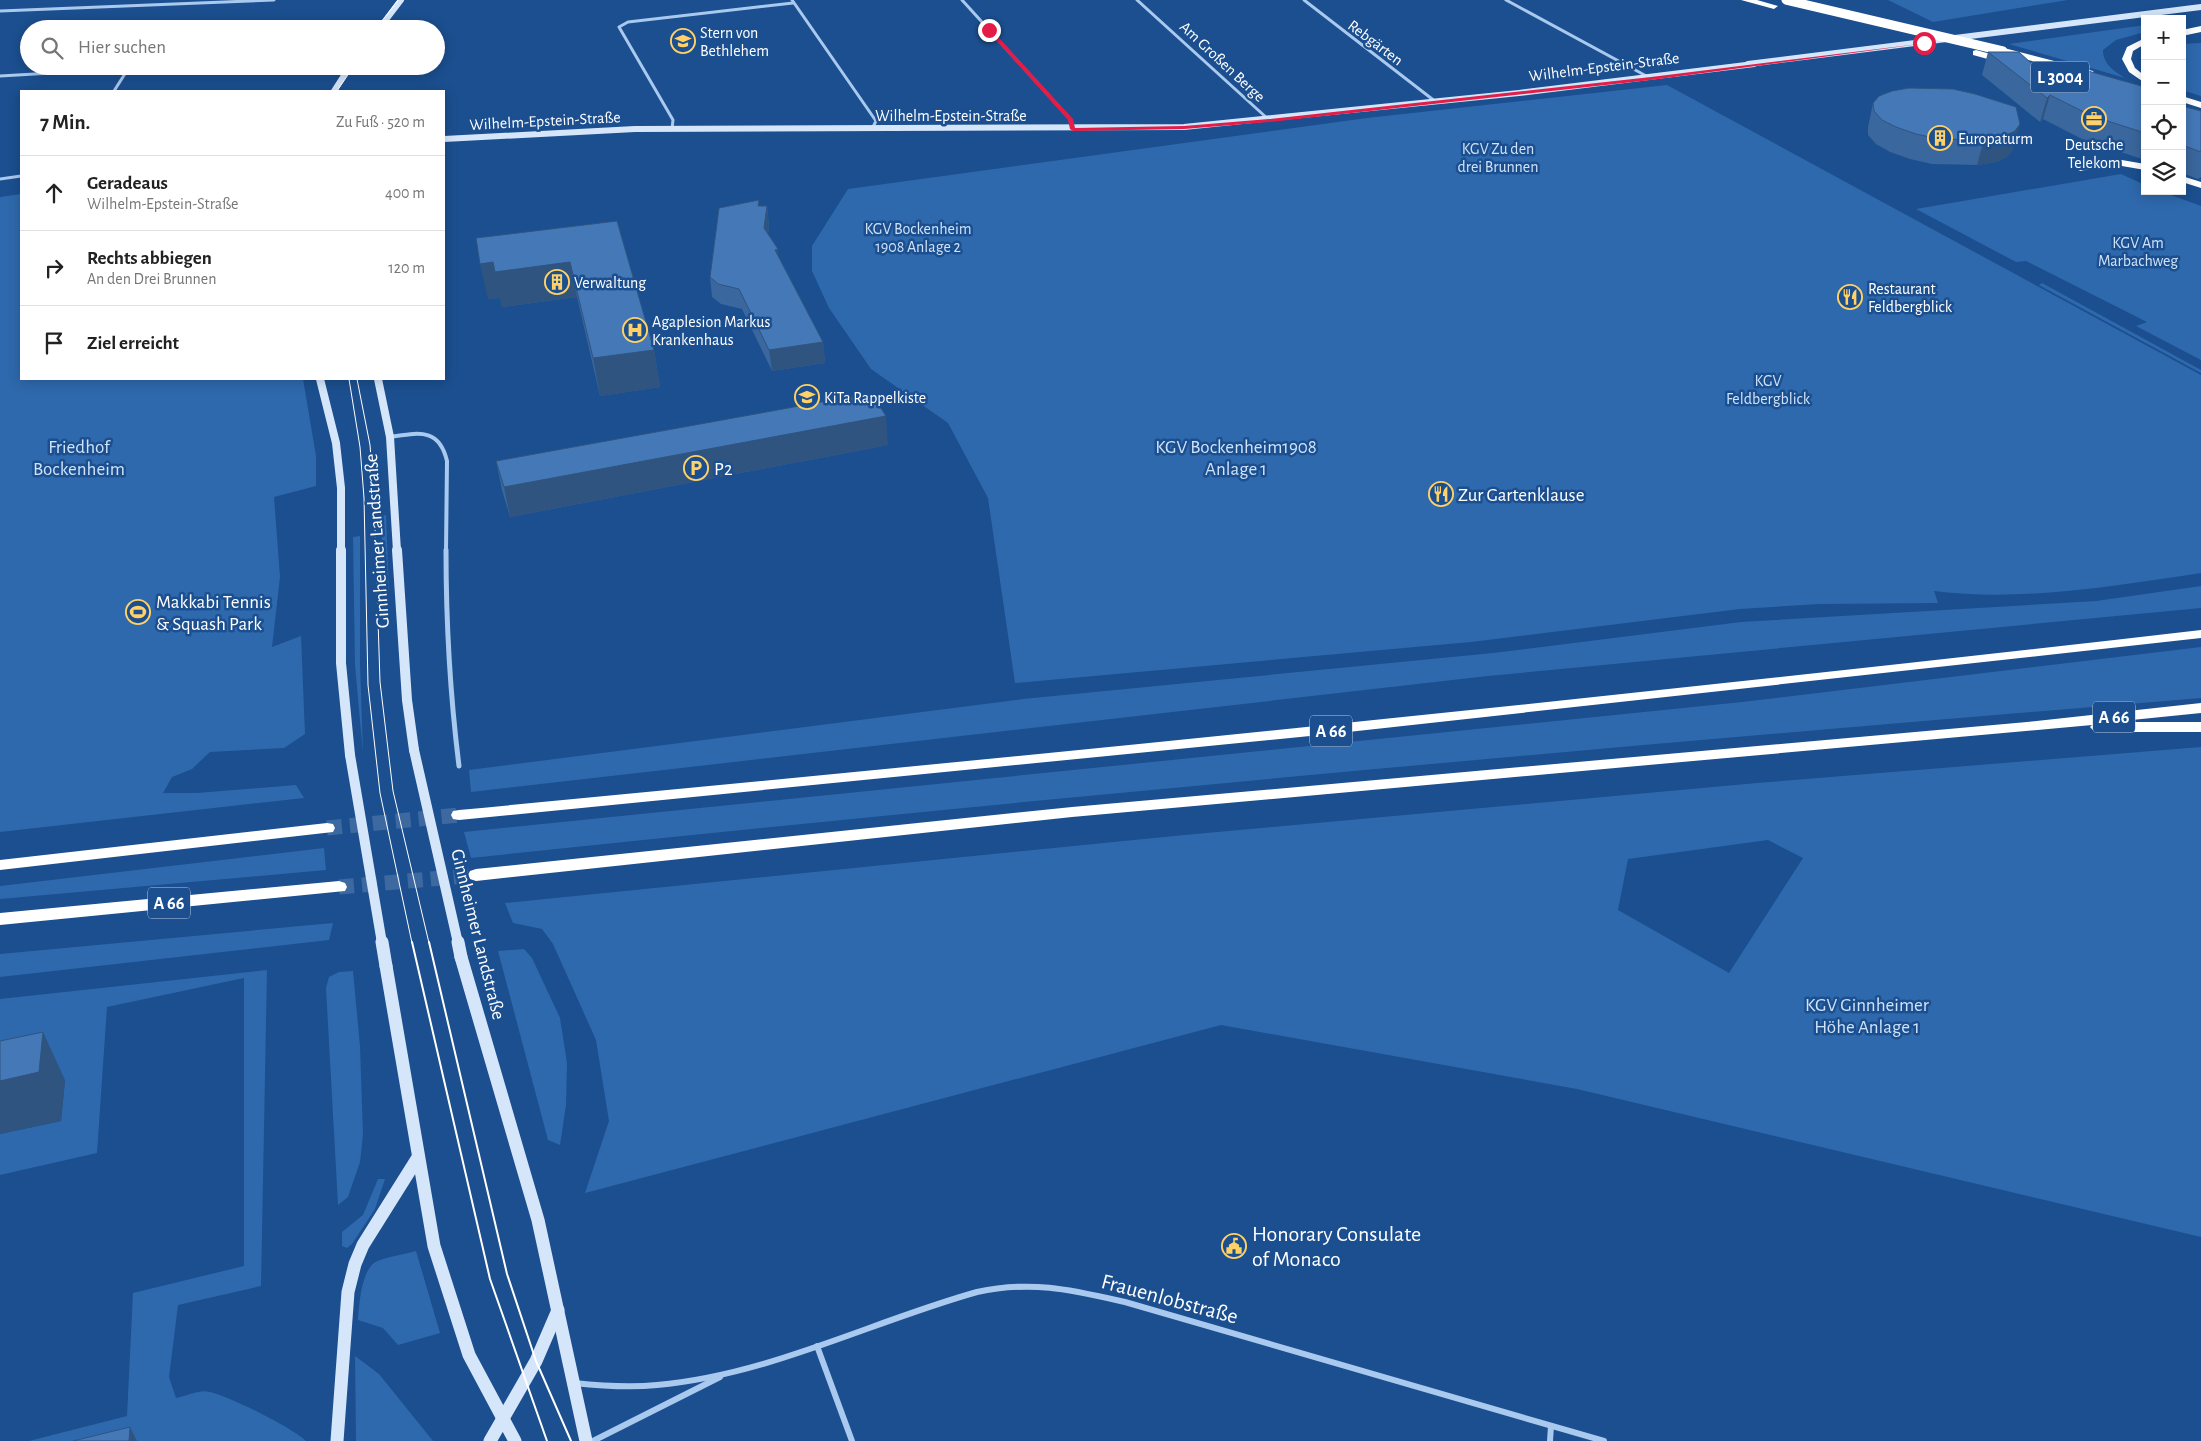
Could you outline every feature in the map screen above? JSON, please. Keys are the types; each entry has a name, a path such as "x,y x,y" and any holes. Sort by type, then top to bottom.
{"highway":[{"path":"1745,0 1774,6"},
{"name":"L 3004","path":"1751,0 1976,53 2032,69"},
{"name":"L 3004","path":"1786,0 2003,50 2096,75"},
{"path":"2186,33 2201,29"},
{"path":"2186,34 2201,36"},
{"path":"2141,43 2131,47 2126,54 2125,61 2141,77"},
{"path":"2186,99 2199,104"},
{"path":"2080,168 2116,162 2141,166"},
{"path":"2186,180 2201,185"},
{"name":"A 66","path":"459,815 1078,756 1530,710 2201,634"},
{"name":"A 66","path":"476,875 1092,810 2027,727 2201,708"},
{"path":"2027,727 2201,727"},
{"path":"0,865 327,828"},
{"name":"A 66","path":"0,919 339,887"}],"main road":[{"path":"386,20 401,0"},
{"name":"Wilhelm-Epstein-Straße","path":"1457,99 1651,78 2201,7"},
{"name":"Wilhelm-Epstein-Straße","path":"445,139 574,131 672,129 1073,129 1184,127 1436,102 1645,74 1754,64"},
{"path":"336,90 345,75"},
{"name":"Ginnheimer Landstraße","path":"320,380 336,443 341,488 344,708 350,755 418,1159 434,1246 466,1346 514,1441"},
{"name":"Ginnheimer Landstraße","path":"378,380 390,437 407,700 414,750 461,956 521,1158 558,1310 586,1441"},
{"path":"337,1441 348,1292 354,1264 363,1245 418,1159"},
{"path":"490,1441 503,1422 536,1360 558,1310"}],"street":[{"path":"172,4 176,0"},
{"path":"0,11 274,0"},
{"path":"962,0 1071,120 1073,129"},
{"name":"Am Großen Berge","path":"1137,0 1269,120"},
{"name":"Rebgärten","path":"1304,0 1436,102"},
{"path":"1506,0 1651,78"},
{"path":"672,129 673,120 618,27 628,22 792,1 876,121 872,129"},
{"path":"0,76 20,75"},
{"path":"115,90 124,75"},
{"path":"0,179 20,176"},
{"name":"Ginnheimer Landstraße","path":"390,437 426,433 439,440 444,448 447,470 446,600 454,725 460,766"},
{"name":"Frauenlobstraße","path":"573,1382 605,1388 647,1386 727,1373 818,1346 960,1297 995,1288 1023,1284 1049,1285 1125,1302 1604,1441"},
{"path":"818,1346 852,1441"},
{"name":"Frauenlobstraße","path":"593,1441 727,1373"},
{"path":"1550,1441 1551,1426"}],"green space":[{"path":"1888,0 2068,0 1933,22"},
{"path":"2141,26 2141,33 2116,40 2103,50 2107,63 2113,70 2125,78 2009,44"},
{"path":"2201,43 2201,96 2186,91 2186,44"},
{"path":"1667,85 2201,375 2201,573 2034,594 1967,594 1934,591 1938,603 1819,604 1740,609 1471,642 1015,683 988,498 948,423 871,369 829,308 812,271 812,246 848,189 1367,118"},
{"name":"KGV Am Marbachweg","path":"2121,174 2141,183 2141,195 2171,195 2201,206 2201,360 2136,326 2147,322 2026,261 2016,262 1916,209"},
{"name":"Friedhof Bockenheim","path":"20,194 20,380 303,380 316,456 316,486 274,497 280,577 272,647 301,636 305,734 284,748 210,752 192,769 172,777 163,793 197,793 296,785 304,798 0,832 0,197"},
{"path":"2042,283 2201,370 2201,373 2039,285"},
{"path":"386,515 390,621 385,622 381,516"},
{"path":"360,536 360,664 363,754 355,665 353,537"},
{"path":"2201,586 2201,608 1488,676 471,792 469,770 1023,699 1493,653 1741,622 2096,601"},
{"path":"2201,647 2201,698 1768,734 1336,773 903,814 471,858 464,832 1742,702"},
{"name":"KGV Ginnheimer Höhe Anlage 1","path":"2201,747 2201,1237 1577,1089 1221,1025 585,1193 609,1121 596,1040 553,944 542,929 513,923 505,903 1174,836 1757,783","holes":["1768,840 1803,858 1729,973 1618,910 1628,859"]},
{"path":"324,848 326,870 0,899 0,886"},
{"path":"333,923 329,940 0,977 0,954"},
{"path":"524,949 532,958 560,1018 567,1063 566,1105 560,1145 548,1140 498,951"},
{"path":"267,970 261,1286 178,1305 169,1377 176,1398 202,1391 210,1392 275,1421 306,1441 29,1441 127,1416 133,1293 244,1266 244,978 107,1007 97,1153 0,1175 0,1134 61,1121 65,1080 0,1094 0,999"},
{"path":"353,971 360,1046 363,1135 360,1162 348,1197 338,1205 326,988 329,977 339,972"},
{"path":"378,1179 385,1179 375,1209 352,1244 347,1248 342,1246 342,1232 363,1215"},
{"path":"416,1251 440,1333 398,1345 383,1328 358,1320 363,1282 370,1268 377,1261"},
{"path":"355,1356 379,1374 433,1441 356,1441"}],"building":[{"path":"1988,52 2019,52 2031,63 2043,63 2068,70 2074,67 2141,86 2141,132 2092,116 2050,95 2047,98"},
{"path":"1909,88 1953,89 2016,107 2020,124 2015,131 2002,137 1984,140 1939,139 1896,127 1882,120 1874,111 1873,103 1879,96"},
{"path":"2186,107 2201,111 2201,152 2186,146"},
{"path":"759,200 758,206 767,206 764,228 778,249 775,250 823,342 769,350 739,289 718,284 710,277 719,208"},
{"path":"617,221 654,350 593,358 570,262 495,272 493,262 480,264 476,238"},
{"path":"871,393 886,416 504,487 496,461"},
{"path":"43,1032 39,1072 0,1081 0,1041"},
{"path":"130,1427 129,1441 73,1441"}],"tunnel":[{"path":"327,828 459,815"},
{"path":"339,887 476,875"}],"tram line":[{"path":"383,20 398,0"},
{"path":"338,90 348,75"},
{"path":"349,380 360,447 364,498 368,685 380,793 412,943"},
{"path":"357,380 370,445 374,496 380,682 393,791 429,943"},
{"path":"412,942 490,1279 547,1441"},
{"path":"429,942 507,1274 536,1361 571,1441"}],"place":[{"name":"Stern von Bethlehem","path":"683,41"},
{"name":"Deutsche Telekom","path":"2094,119"},
{"name":"Europaturm","path":"1940,138"},
{"name":"Verwaltung","path":"557,282"},
{"name":"Restaurant Feldbergblick","path":"1850,297"},
{"name":"Agaplesion Markus Krankenhaus","path":"635,330"},
{"name":"KiTa Rappelkiste","path":"807,397"},
{"name":"P2","path":"696,468"},
{"name":"Zur Gartenklause","path":"1441,494"},
{"name":"Makkabi Tennis & Squash Park","path":"138,612"},
{"name":"Honorary Consulate of Monaco","path":"1234,1246"}],"route":[{"path":"989,30 1071,120 1073,129 1223,125 1651,78 1924,43"}],"park label":[{"name":"KGV Zu den drei Brunnen","path":"1498,157"},
{"name":"KGV Bockenheim 1908 Anlage 2","path":"918,237"},
{"name":"KGV Feldbergblick","path":"1768,389"},
{"name":"KGV Bockenheim1908 Anlage 1","path":"1236,457"}]}
